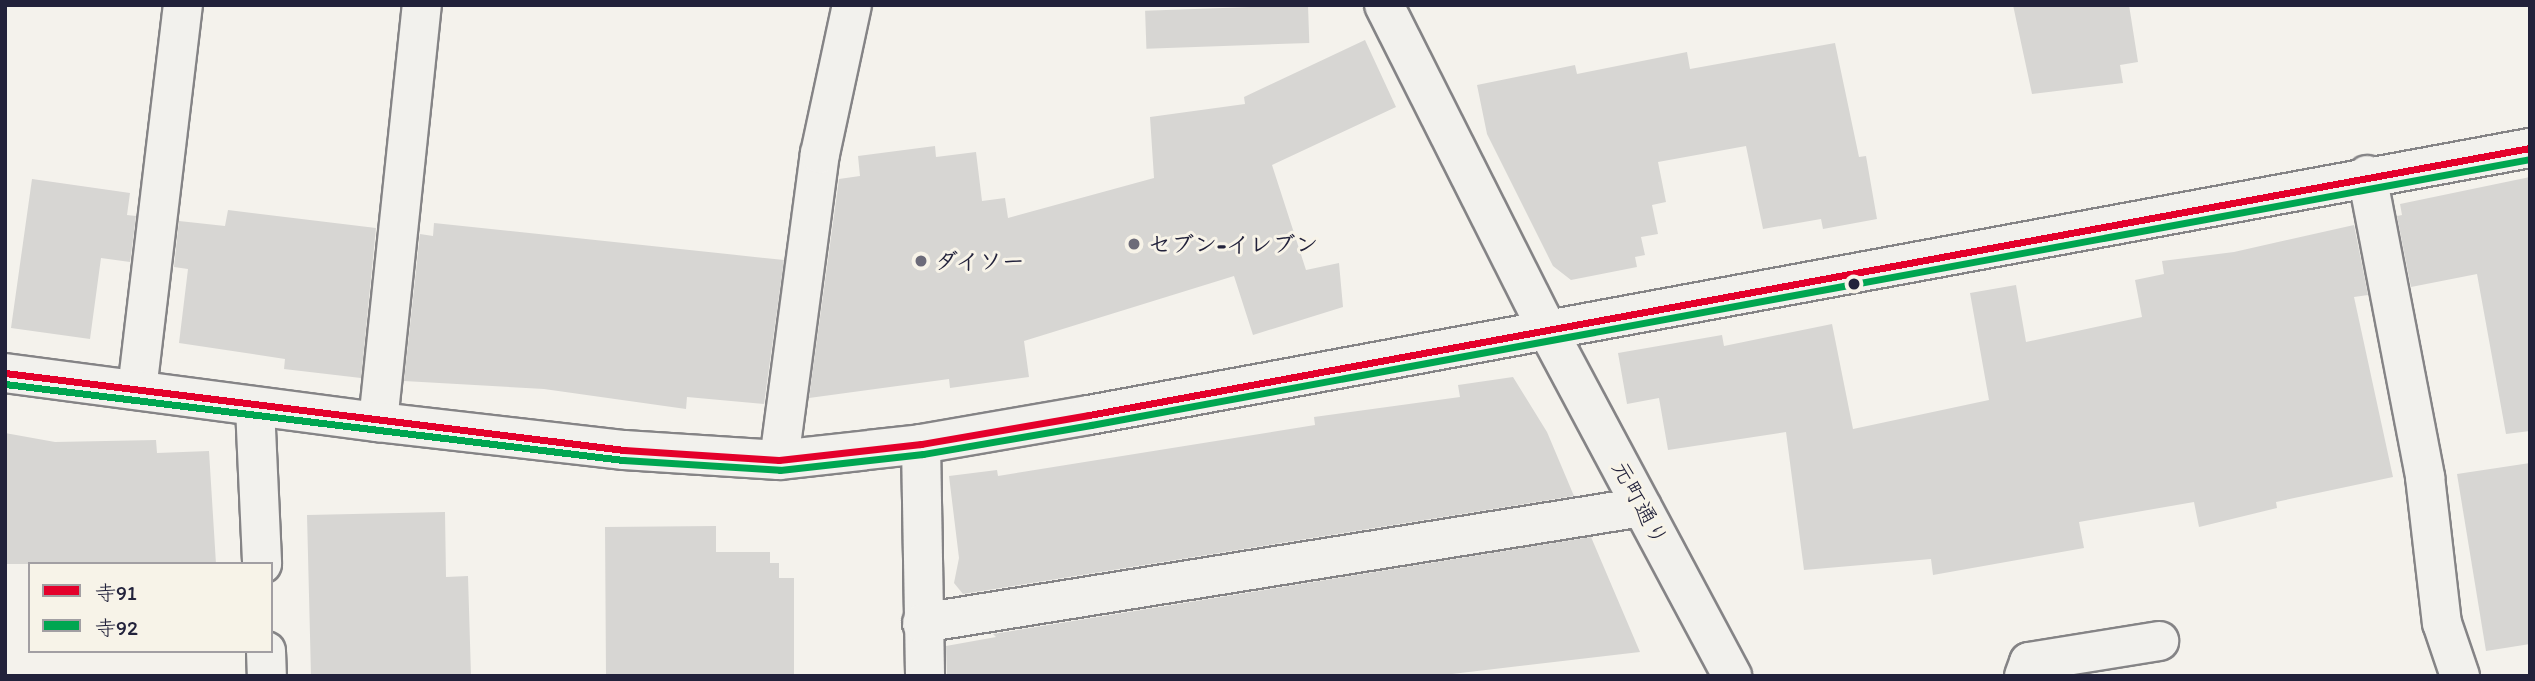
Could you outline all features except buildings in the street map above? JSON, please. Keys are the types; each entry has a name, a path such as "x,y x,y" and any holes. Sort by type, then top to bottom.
{"main road":[{"path":"137,390 183,5"},
{"path":"378,422 422,5"},
{"path":"779,460 820,154 852,5"},
{"name":"元町通り","path":"1384,5 1548,331 1732,676"},
{"path":"5,373 255,407 624,450 779,460 920,444 1548,331 2367,175 2530,148"},
{"path":"2367,175 2425,477 2441,623 2460,676"},
{"path":"255,407 262,562"},
{"path":"920,444 925,676"},
{"path":"922,624 1642,508"},
{"path":"2024,676 2029,662 2159,641"},
{"path":"266,653 267,676"}],"transit line":[{"name":"寺91","path":"5,373 624,450 779,460 921,444 1089,415 2530,148"},
{"name":"寺92","path":"5,384 623,460 780,470 923,454 1091,425 2530,159"}],"place":[{"name":"セブン-イレブン","path":"1134,244"},
{"name":"ダイソー","path":"921,261"}]}
